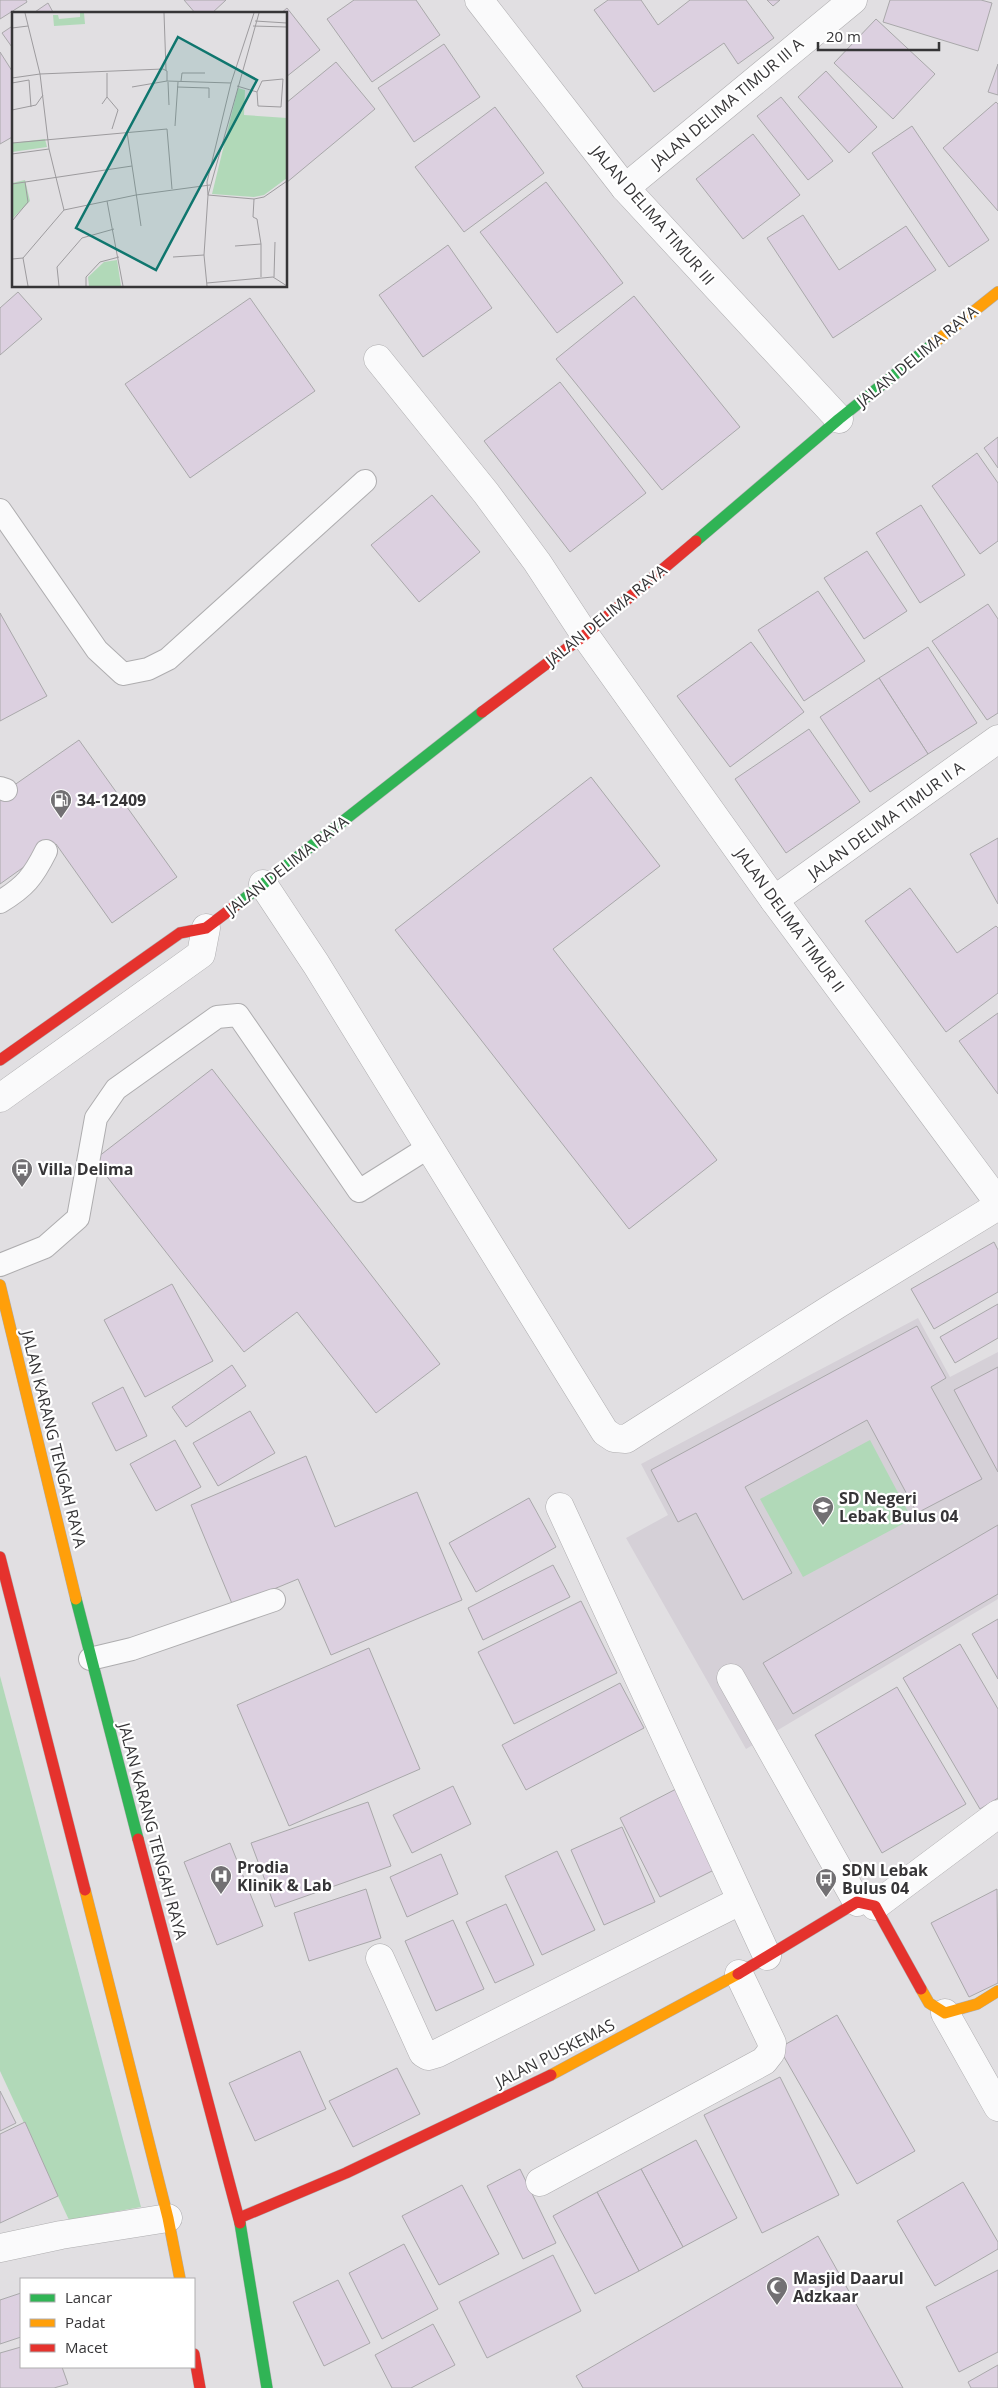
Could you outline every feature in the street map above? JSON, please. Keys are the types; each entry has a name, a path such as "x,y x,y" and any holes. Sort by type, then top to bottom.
{"street":[{"name":"JALAN DELIMA TIMUR III","path":"479,0 625,188 839,419"},
{"name":"JALAN DELIMA TIMUR III A","path":"625,188 853,0"},
{"name":"JALAN DELIMA RAYA","path":"0,1060 180,933 211,924 240,902 512,689 585,635 839,419 998,292"},
{"name":"JALAN DELIMA TIMUR II","path":"378,359 486,493 537,562 585,635 774,900 998,1204"},
{"name":"JALAN DELIMA TIMUR II A","path":"774,900 998,739"},
{"path":"263,884 316,964 605,1432 614,1438 626,1439 998,1204"},
{"path":"0,1098 201,954 211,924"},
{"name":"JALAN KARANG TENGAH RAYA","path":"0,1284 90,1659 239,2218 267,2388"},
{"path":"560,1507 767,1956"},
{"path":"0,1557 168,2218 180,2278"},
{"path":"731,1678 860,1905 929,2003 946,2013 998,2107"},
{"path":"860,1905 998,1814"},
{"path":"380,1958 423,2052 428,2056 740,1901"},
{"name":"JALAN PUSKEMAS","path":"239,2218 346,2173 580,2061 738,1974 790,1942 860,1905"},
{"path":"540,2182 764,2061 771,2052 772,2043 738,1974"},
{"path":"946,2013 977,2004 998,1991"},
{"path":"0,2248 61,2235 168,2218"},
{"path":"195,2360 200,2388"}],"lane":[{"path":"0,510 97,650 123,674 148,670 168,659 365,481"},
{"path":"0,902 21,890 37,869 46,851"},
{"path":"0,1264 45,1247 78,1218 96,1118 116,1089 217,1017 238,1015 359,1191 429,1147"},
{"path":"90,1659 132,1649 274,1600"}],"shaded area":[{"name":"SD Negeri Lebak Bulus 04","path":"918,1318 950,1377 998,1352 998,1599 746,1749 626,1538 668,1515 641,1464"}],"green space":[{"path":"870,1440 912,1519 803,1577 760,1499"},
{"path":"0,1676 141,2207 69,2220 0,2071"}],"building":[{"path":"0,0 26,0 27,2 0,19"},
{"path":"184,0 226,0 213,12 194,12"},
{"path":"354,0 416,0 440,35 372,82 327,19"},
{"path":"608,0 641,0 658,25 690,0 746,0 774,38 738,64 724,43 654,92 594,10"},
{"path":"767,0 780,0 773,6"},
{"path":"890,0 981,0 992,3 978,51 883,22"},
{"path":"48,3 53,12 35,12"},
{"path":"287,8 320,50 288,75 288,12 282,12"},
{"path":"876,19 935,74 893,119 834,63"},
{"path":"12,26 12,47 2,33"},
{"path":"444,44 480,97 414,142 378,88"},
{"path":"0,52 12,71 12,137 0,144"},
{"path":"336,62 375,109 288,181 288,101"},
{"path":"998,64 998,95 988,92"},
{"path":"826,71 877,127 849,153 798,97"},
{"path":"781,97 833,161 808,180 757,116"},
{"path":"996,102 998,104 998,211 943,148"},
{"path":"495,107 544,173 464,232 415,167"},
{"path":"912,126 989,240 949,267 872,153"},
{"path":"753,134 800,195 743,239 696,179"},
{"path":"546,182 623,283 557,333 480,232"},
{"path":"803,215 839,270 906,226 936,270 833,338 767,238"},
{"path":"448,245 492,308 423,357 379,295"},
{"path":"18,292 42,319 0,355 0,308"},
{"path":"634,296 740,427 662,490 556,359"},
{"path":"250,298 315,391 190,478 125,384"},
{"path":"560,382 646,493 570,552 484,441"},
{"path":"998,437 998,468 984,448"},
{"path":"977,453 998,483 998,541 980,554 932,486"},
{"path":"432,495 480,552 419,602 371,545"},
{"path":"921,505 965,575 920,603 876,533"},
{"path":"867,551 907,611 864,639 824,578"},
{"path":"818,591 865,661 804,701 758,630"},
{"path":"988,604 998,619 998,713 987,720 932,641"},
{"path":"0,613 47,696 0,721"},
{"path":"751,642 804,712 730,767 677,696"},
{"path":"928,647 977,723 928,754 879,678"},
{"path":"879,678 928,754 870,792 820,717"},
{"path":"809,729 860,802 786,853 735,779"},
{"path":"79,740 177,877 112,923 56,844 0,884 0,795"},
{"path":"591,777 660,866 553,949 717,1160 629,1229 395,930"},
{"path":"998,838 998,904 970,854"},
{"path":"910,888 957,953 996,926 998,928 998,993 946,1032 865,921"},
{"path":"998,1013 998,1094 959,1041"},
{"path":"212,1069 440,1364 376,1413 297,1312 244,1352 94,1160"},
{"path":"994,1242 998,1250 998,1292 934,1329 911,1289"},
{"path":"172,1284 213,1361 145,1397 104,1320"},
{"path":"998,1304 998,1338 955,1363 940,1337"},
{"path":"917,1326 946,1378 931,1387 982,1479 917,1513 867,1420 745,1487 792,1573 743,1600 696,1513 678,1522 651,1470"},
{"path":"232,1365 246,1386 186,1427 172,1407"},
{"path":"998,1367 998,1472 954,1390"},
{"path":"123,1387 147,1436 116,1451 92,1403"},
{"path":"250,1411 275,1453 218,1486 193,1443"},
{"path":"175,1440 201,1487 156,1511 130,1464"},
{"path":"306,1456 335,1527 417,1492 462,1600 331,1655 298,1579 233,1606 191,1505"},
{"path":"529,1498 556,1547 476,1592 449,1543"},
{"path":"998,1525 998,1594 793,1714 763,1663"},
{"path":"553,1565 570,1597 483,1640 468,1608"},
{"path":"581,1601 617,1673 514,1724 478,1652"},
{"path":"998,1619 998,1679 972,1634"},
{"path":"960,1644 998,1709 998,1798 980,1809 903,1678"},
{"path":"369,1648 420,1769 289,1826 237,1705"},
{"path":"620,1683 644,1728 526,1790 502,1745"},
{"path":"897,1687 966,1804 882,1853 815,1735"},
{"path":"453,1786 471,1824 412,1853 393,1815"},
{"path":"680,1787 720,1867 660,1897 620,1818"},
{"path":"368,1802 391,1866 275,1907 251,1843"},
{"path":"622,1827 655,1902 604,1925 571,1850"},
{"path":"230,1843 263,1926 217,1945 184,1862"},
{"path":"557,1851 595,1930 542,1955 505,1876"},
{"path":"441,1854 458,1894 407,1917 390,1877"},
{"path":"366,1889 381,1938 309,1961 294,1913"},
{"path":"997,1889 998,1983 969,1997 931,1923"},
{"path":"506,1904 534,1965 495,1983 466,1922"},
{"path":"453,1920 484,1989 436,2011 405,1941"},
{"path":"837,2015 915,2151 857,2184 779,2048"},
{"path":"300,2051 326,2109 255,2141 229,2083"},
{"path":"397,2068 420,2114 353,2147 329,2101"},
{"path":"780,2077 839,2195 762,2233 704,2115"},
{"path":"0,2091 16,2123 0,2131"},
{"path":"25,2122 58,2196 0,2223 0,2134"},
{"path":"696,2140 737,2218 683,2247 641,2169"},
{"path":"520,2169 556,2243 523,2259 487,2186"},
{"path":"641,2169 683,2247 639,2271 597,2192"},
{"path":"963,2182 998,2242 998,2249 935,2286 897,2221"},
{"path":"462,2185 499,2254 439,2285 402,2216"},
{"path":"597,2192 639,2271 595,2294 553,2216"},
{"name":"Masjid Daarul Adzkaar","path":"818,2236 903,2388 583,2388 576,2376"},
{"path":"404,2244 438,2309 382,2339 349,2273"},
{"path":"553,2255 581,2311 487,2358 459,2302"},
{"path":"998,2270 998,2352 959,2372 926,2307"},
{"path":"338,2280 370,2343 324,2366 293,2302"},
{"path":"20,2293 20,2337 0,2344 0,2300"},
{"path":"433,2324 455,2365 411,2388 392,2388 375,2355"},
{"path":"20,2347 20,2368 62,2368 68,2384 54,2388 0,2388 0,2353"},
{"path":"998,2365 998,2388 971,2388 968,2382"}],"traffic: fast":[{"path":"696,541 839,419 934,343"},
{"path":"235,906 482,712"},
{"path":"76,1599 138,1839"},
{"path":"240,2223 267,2388"}],"traffic: slow":[{"path":"934,343 998,292"},
{"path":"0,1285 76,1599"},
{"path":"85,1890 168,2218 180,2278"},
{"path":"551,2075 738,1974"},
{"path":"921,1989 929,2003 945,2013 977,2004 998,1991"}],"traffic: jam":[{"path":"482,712 585,635 696,541"},
{"path":"0,1060 180,933 206,928 235,906"},
{"path":"0,1557 85,1890"},
{"path":"138,1839 240,2223"},
{"path":"738,1974 857,1902 875,1906 921,1989"},
{"path":"239,2218 346,2173 551,2075"},
{"path":"195,2360 200,2388"}],"place":[{"name":"34-12409","path":"61,819"},
{"name":"Villa Delima","path":"22,1188"},
{"name":"SD Negeri Lebak Bulus 04","path":"823,1526"},
{"name":"Prodia Klinik & Lab","path":"221,1895"},
{"name":"SDN Lebak Bulus 04","path":"826,1898"},
{"name":"Masjid Daarul Adzkaar","path":"777,2306"}]}
